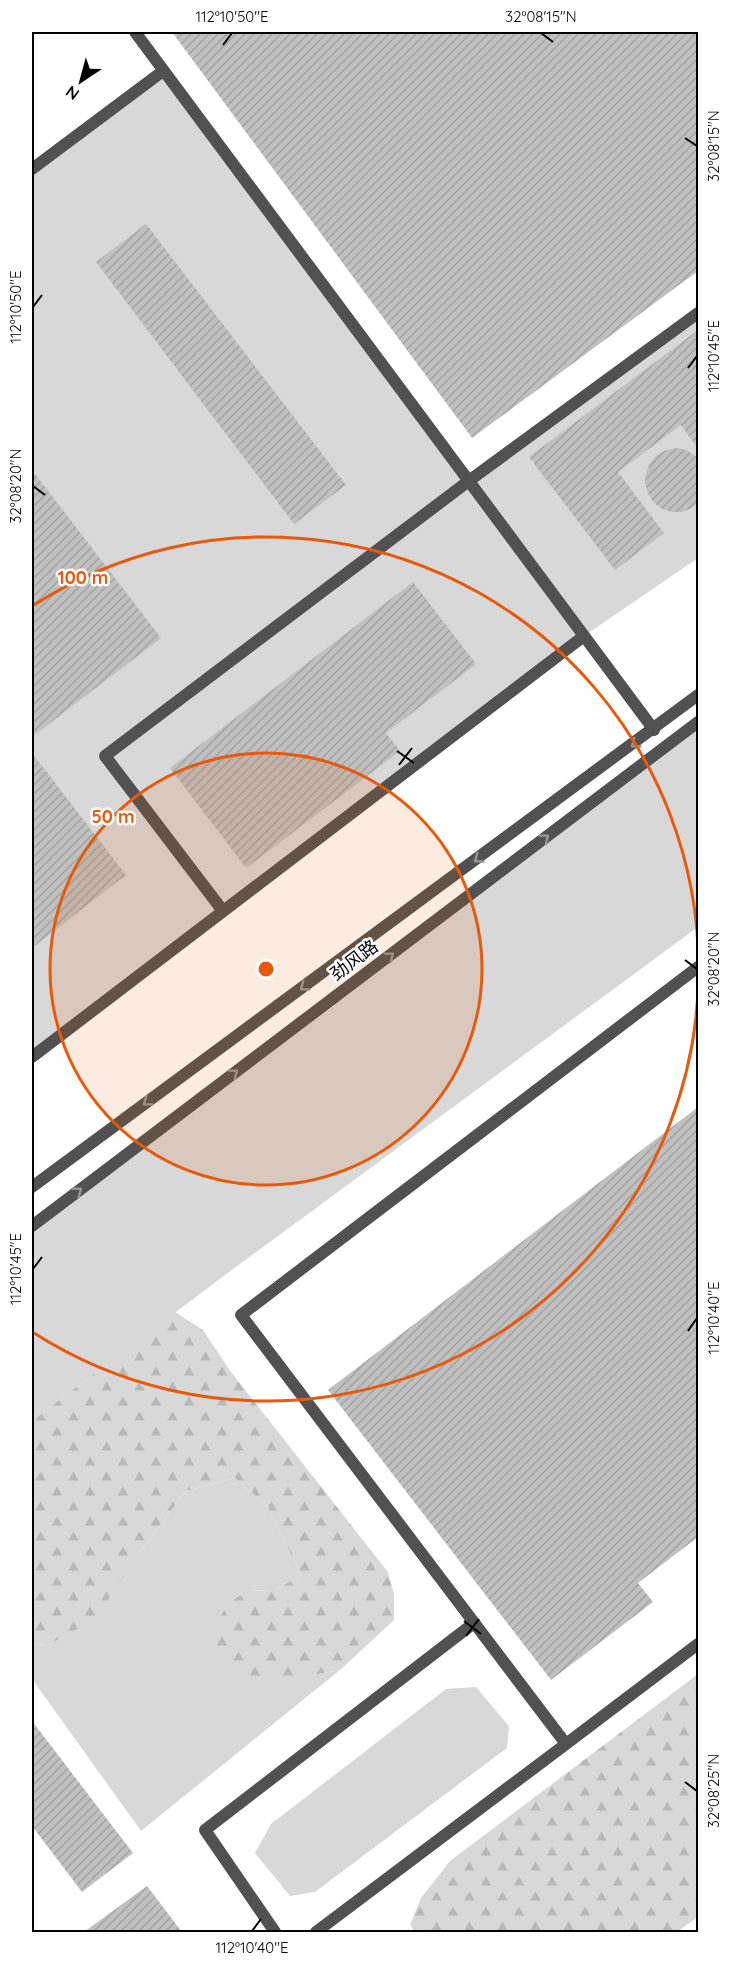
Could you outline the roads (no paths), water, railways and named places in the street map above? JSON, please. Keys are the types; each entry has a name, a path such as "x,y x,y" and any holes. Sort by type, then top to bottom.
{"street":[{"path":"135,32 654,730"},
{"path":"32,169 163,71"},
{"path":"223,911 105,756 470,480 699,313"},
{"path":"32,1057 584,636"},
{"name":"劲风路","path":"32,1186 699,696"},
{"name":"劲风路","path":"32,1226 699,722"},
{"path":"566,1744 241,1315 699,967"},
{"path":"275,1932 205,1830 474,1623"},
{"path":"316,1932 699,1644"}]}
